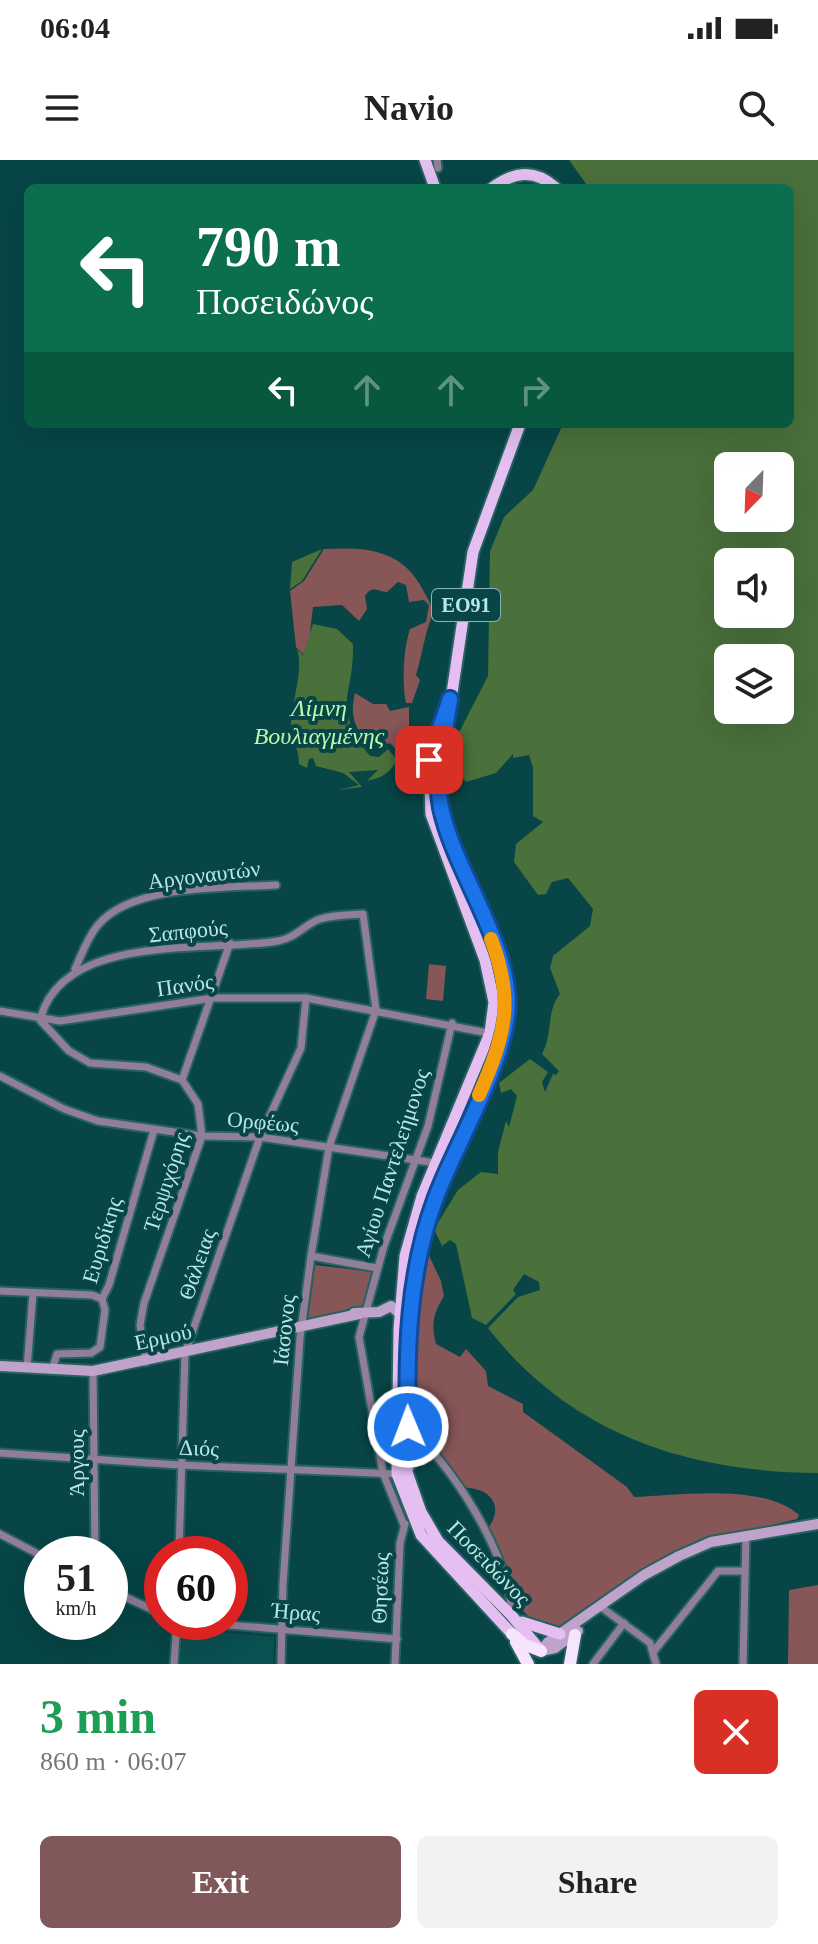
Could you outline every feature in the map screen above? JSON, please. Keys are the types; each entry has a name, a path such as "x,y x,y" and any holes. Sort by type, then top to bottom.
{"highway":[{"name":"Ποσειδώνος","path":"512,1634 528,1664"},
{"path":"512,1634 523,1644 541,1651 535,1664"},
{"path":"570,1664 575,1635"},
{"name":"ΕΟ91","path":"541,1651 550,1664"}],"main road":[{"path":"425,160 434,184"},
{"path":"500,184 521,173 540,176 551,184"},
{"name":"Ποσειδώνος","path":"434,792 476,540 518,428"},
{"name":"Ποσειδώνος","path":"450,699 429,760 434,792 502,971 508,1003 429,1218 405,1314 408,1427 402,1473 429,1529 451,1557 512,1616 541,1651"},
{"path":"410,771 422,771 429,760"},
{"name":"Ποσειδώνος","path":"496,1035 436,1163 411,1232 405,1314 402,1473 409,1521 512,1634"},
{"path":"512,1616 540,1630 560,1634"}],"street":[{"name":"Αργοναυτών","path":"75,969 100,922 128,905 166,893 276,885"},
{"name":"Σαπφούς","path":"75,969 179,947 277,942 297,937 318,919 363,914 376,1010"},
{"path":"75,969 43,1008 40,1020 69,1051 90,1063 146,1067 182,1080 230,943"},
{"name":"Πανός","path":"0,1011 40,1020 97,1018 213,998 306,998 376,1010"},
{"name":"Θάλειας","path":"179,1536 185,1353 260,1137 301,1048 306,998"},
{"path":"376,1010 452,1023 496,1035"},
{"name":"Ιάσονος","path":"281,1664 291,1469 311,1256 329,1147 376,1010"},
{"name":"Αγίου Παντελεήμονος","path":"409,1521 383,1473 360,1356 361,1324 377,1268 416,1160 452,1023"},
{"name":"Ορφέως","path":"0,1076 82,1117 154,1130 202,1136 260,1137 436,1163"},
{"name":"Τερψιχόρης","path":"146,1362 140,1325 144,1303 202,1136 198,1104 182,1080"},
{"name":"Ευριδίκης","path":"52,1370 57,1354 91,1353 100,1347 105,1310 102,1299 109,1285 154,1130"},
{"path":"311,1256 377,1268"},
{"path":"0,1291 92,1295 102,1299"},
{"path":"27,1368 33,1293"},
{"name":"Ερμού","path":"0,1366 93,1371 383,1310 405,1314"},
{"name":"Άργους","path":"93,1371 95,1536"},
{"path":"408,1427 436,1454 492,1541 511,1600 512,1616"},
{"name":"Διός","path":"0,1453 180,1465 402,1473"},
{"path":"402,1473 419,1457 436,1454"},
{"name":"Θησέως","path":"395,1664 400,1543 409,1521"},
{"path":"541,1651 644,1575 679,1556 711,1542 818,1524"},
{"path":"0,1534 24,1547"},
{"path":"743,1664 746,1535"},
{"path":"654,1651 718,1571 744,1571"},
{"path":"601,1607 654,1651 656,1664"},
{"path":"541,1651 551,1650 575,1635 586,1619"},
{"path":"593,1664 624,1623"},
{"name":"Ήρας","path":"248,1627 397,1639"},
{"path":"174,1664 176,1640"}],"shaded area":[{"path":"324,549 368,550 394,558 405,566 423,590 433,613 416,675 420,680 412,703 406,703 405,695 406,647 410,629 426,622 429,605 424,600 409,602 406,585 398,582 387,592 370,591 365,596 367,609 359,621 342,605 313,607 309,641 303,654 296,647 290,591 304,581"},
{"path":"355,693 373,704 386,704 390,711 409,707 409,734 399,753 390,743 371,749 353,716"},
{"path":"429,964 446,966 443,1001 426,999"},
{"path":"425,1247 441,1281 444,1296 434,1319 436,1344 460,1357 466,1349 486,1371 488,1386 523,1404 523,1412 627,1487 634,1497 697,1493 743,1495 784,1505 799,1515 797,1519 713,1539 559,1627 528,1616 511,1591 488,1528 495,1512 491,1499 479,1490 461,1488 412,1426 414,1321"},
{"path":"315,1265 373,1272 365,1305 308,1319"},
{"path":"818,1585 818,1664 788,1664 789,1590"},
{"path":"248,1635 274,1637 273,1664 178,1664 179,1640 248,1640"}],"water":[{"path":"569,160 818,160 818,1473 723,1465 678,1455 635,1440 594,1420 556,1395 520,1365 488,1328 518,1297 540,1290 539,1282 524,1274 513,1290 516,1294 486,1325 472,1318 456,1244 450,1240 442,1246 434,1229 458,1190 481,1172 498,1174 498,1152 517,1096 511,1089 501,1093 499,1083 530,1059 548,1072 542,1082 545,1092 553,1074 559,1071 542,1054 553,1008 560,994 550,968 553,956 590,926 593,909 568,878 552,882 546,894 538,895 514,862 516,844 543,822 533,816 533,768 529,755 513,758 513,754 496,773 466,782 451,761 452,746 488,676 490,551 504,517 533,490 561,428 794,428 794,184 586,184"},
{"path":"322,549 302,581 290,589 292,562"},
{"name":"Λίμνη Βουλιαγμένης","path":"313,624 337,629 353,644 347,701 351,724 370,756 379,757 388,749 397,760 385,774 367,781 378,770 349,772 362,787 338,790 359,785 343,773 316,766 313,758 309,759 307,768 299,764 291,723 298,676 297,649 303,655"}],"slow traffic":[{"path":"479,1095 502,1037 508,1003 506,986 491,939"}],"route":[{"path":"408,1427 410,1314 419,1254 435,1200 502,1037 508,1003 497,955 440,803 439,780 450,699 429,760"}]}
